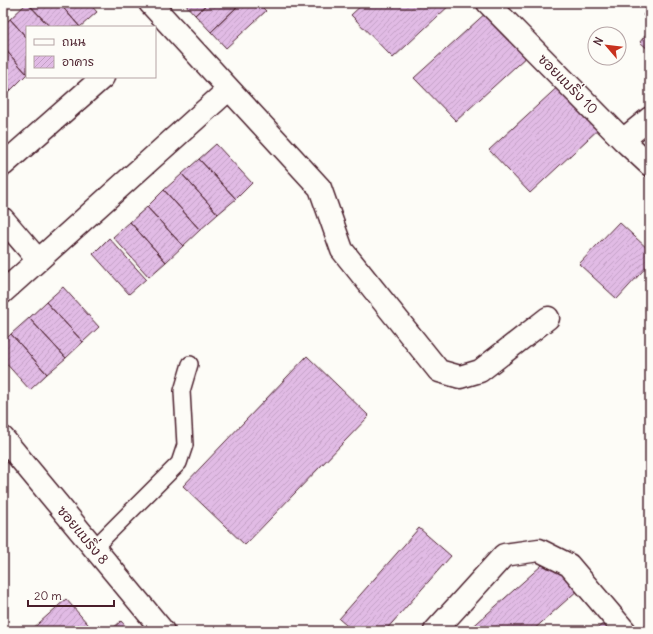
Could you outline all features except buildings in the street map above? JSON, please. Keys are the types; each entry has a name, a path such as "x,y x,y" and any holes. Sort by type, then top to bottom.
{"street":[{"path":"150,3 161,26 229,89 320,188 342,250 439,371 460,377 480,371 548,318"},
{"name":"ซอยแบริ่ง 10","path":"488,3 650,165"},
{"path":"3,165 102,78"},
{"path":"3,292 229,89"},
{"path":"624,140 650,118"},
{"path":"3,219 38,260"},
{"name":"ซอยแบริ่ง 8","path":"3,438 163,631"},
{"path":"435,631 504,555 539,550 569,565 625,631"}],"lane":[{"path":"94,548 179,463 185,445 182,391 190,364"}]}
